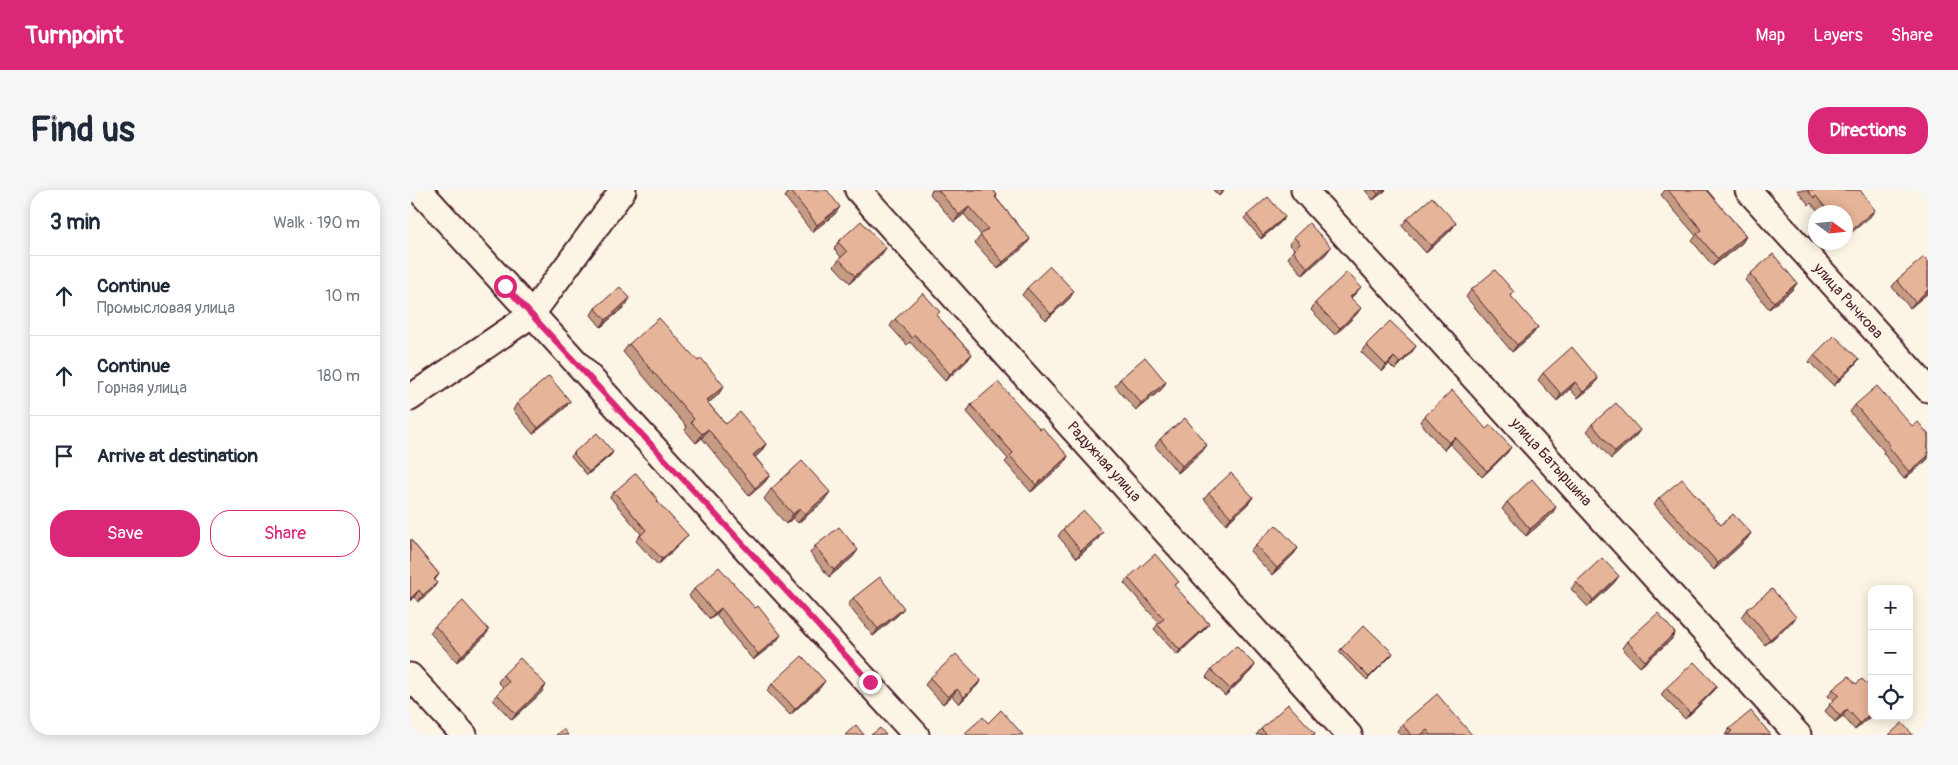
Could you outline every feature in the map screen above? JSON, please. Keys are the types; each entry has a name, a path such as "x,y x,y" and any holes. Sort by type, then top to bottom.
{"street":[{"path":"419,190 916,735"},
{"path":"410,398 531,315 623,190"},
{"name":"Радужная улица","path":"858,190 1350,735"},
{"name":"улица Батыршина","path":"1304,190 1798,735"},
{"name":"улица Рычкова","path":"1748,190 1928,389"},
{"path":"410,676 464,735"}],"building":[{"path":"790,190 827,190 840,207 817,225"},
{"path":"938,190 993,190 997,195 995,197 1030,239 1003,262 980,235 988,229 969,207 959,215"},
{"path":"1668,190 1707,190 1746,236 1718,259 1697,234 1702,230"},
{"path":"1807,190 1860,190 1875,210 1853,228 1853,205 1823,205 1816,196 1814,198"},
{"path":"1268,197 1285,217 1263,235 1247,215"},
{"path":"1432,197 1456,223 1431,246 1407,219"},
{"path":"861,221 886,248 855,276 839,259 847,252 838,242"},
{"path":"1309,223 1331,247 1308,268 1293,251 1300,244 1294,237"},
{"path":"1773,254 1797,283 1774,302 1750,274"},
{"path":"1924,257 1928,261 1928,290 1915,302 1897,280"},
{"path":"1050,266 1074,291 1051,314 1027,288"},
{"path":"1495,270 1514,292 1510,295 1538,327 1517,345 1471,290"},
{"path":"1347,272 1361,287 1350,297 1361,308 1340,328 1315,303"},
{"path":"620,287 630,298 606,320 595,308"},
{"path":"923,293 940,312 936,315 972,354 950,374 915,335 912,338 895,319"},
{"path":"659,318 698,361 701,358 724,386 706,401 726,424 740,412 766,444 753,455 770,475 755,488 708,429 702,434 691,422 694,419 629,344"},
{"path":"1390,321 1416,346 1400,363 1394,357 1386,365 1366,345"},
{"path":"1834,335 1859,359 1839,379 1814,355"},
{"path":"1572,347 1598,378 1583,392 1575,382 1561,394 1543,373"},
{"path":"1145,357 1166,382 1141,403 1120,379"},
{"path":"549,376 570,401 538,428 517,403"},
{"path":"998,382 1040,429 1042,427 1068,456 1036,485 1010,456 1013,453 971,405"},
{"path":"1877,386 1912,426 1918,422 1928,434 1928,446 1926,447 1928,449 1928,456 1909,472 1888,446 1890,445 1855,405"},
{"path":"1452,390 1486,429 1490,425 1511,447 1487,471 1455,437 1449,443 1425,416"},
{"path":"1616,403 1640,430 1615,452 1592,424"},
{"path":"1185,418 1207,445 1182,466 1160,439"},
{"path":"597,433 613,452 589,472 573,453"},
{"path":"802,461 830,492 805,514 800,508 793,514 771,489"},
{"path":"636,473 657,501 688,535 662,559 640,536 646,530 614,492"},
{"path":"1231,473 1253,497 1231,517 1209,493"},
{"path":"1532,479 1556,507 1530,529 1507,502"},
{"path":"1682,479 1721,525 1733,514 1751,533 1718,563 1659,498"},
{"path":"1084,511 1103,532 1081,551 1063,529"},
{"path":"1276,525 1298,548 1277,568 1255,545"},
{"path":"839,527 858,550 834,570 815,546"},
{"path":"410,539 439,574 434,579 437,583 423,595 419,590 411,598 410,597"},
{"path":"1155,554 1179,582 1174,585 1209,624 1180,650 1157,624 1164,619 1128,578"},
{"path":"1602,558 1619,576 1593,600 1576,582"},
{"path":"719,567 755,608 758,606 781,635 758,654 721,608 715,613 694,589"},
{"path":"880,577 904,608 878,629 853,598"},
{"path":"1772,589 1796,617 1770,639 1746,610"},
{"path":"463,601 489,630 462,655 435,626"},
{"path":"1658,613 1675,633 1645,661 1627,641"},
{"path":"1364,625 1393,653 1369,677 1341,649"},
{"path":"1236,646 1255,665 1230,689 1211,670"},
{"path":"956,654 981,680 964,697 957,689 948,697 930,678"},
{"path":"802,656 825,681 795,709 772,684"},
{"path":"520,658 546,685 516,714 497,694 509,682 503,675"},
{"path":"1694,662 1717,686 1690,713 1666,688"},
{"path":"1849,676 1856,684 1862,679 1868,685 1868,716 1860,723 1847,709 1840,716 1829,704 1839,695 1833,689"},
{"path":"1437,694 1472,735 1431,735 1427,730 1421,735 1411,735 1402,724"},
{"path":"1288,704 1315,733 1313,735 1267,735 1261,729"},
{"path":"1001,710 1023,735 967,735 965,733 983,717 988,723"},
{"path":"1751,711 1771,735 1727,735 1732,731 1729,729"},
{"path":"1902,723 1913,735 1889,735"},
{"path":"856,725 864,735 845,735"},
{"path":"880,728 886,735 871,735"},
{"path":"563,729 568,735 556,735"}],"route":[{"path":"505,286 870,682"}]}
